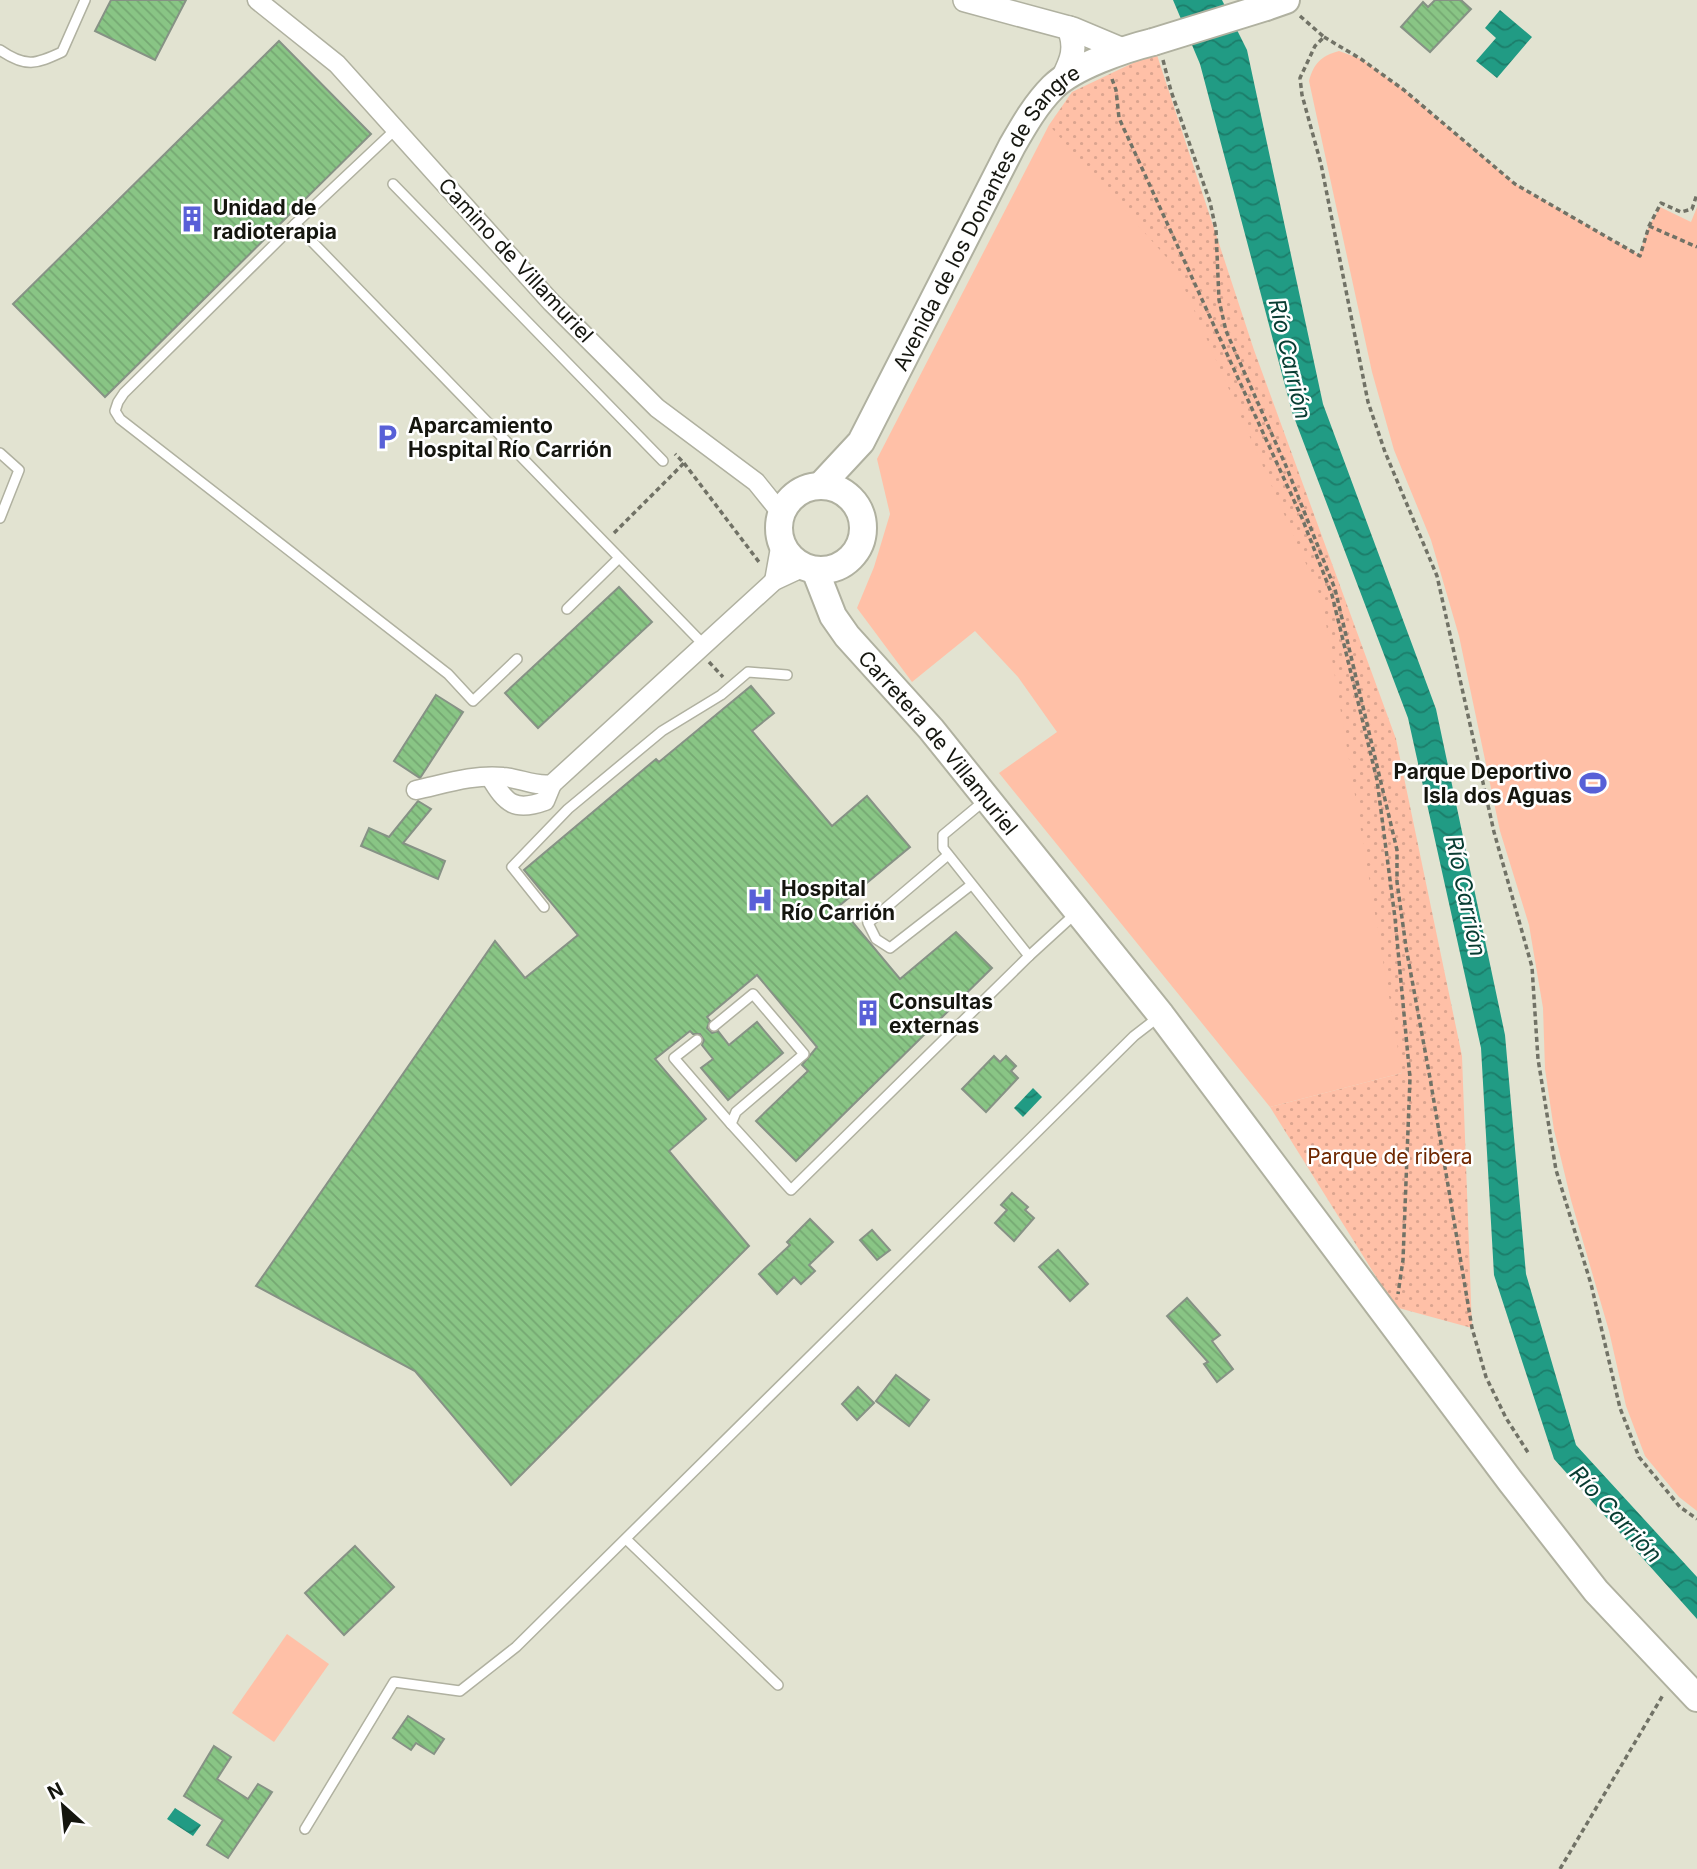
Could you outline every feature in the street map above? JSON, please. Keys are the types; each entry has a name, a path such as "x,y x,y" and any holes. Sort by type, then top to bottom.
{"main road":[{"path":"1157,49 1278,3"},
{"name":"Avenida de los Donantes de Sangre","path":"852,498 862,442 1029,116 1051,88 1063,78 1114,54 1157,49"},
{"name":"Avenida de los Donantes de Sangre","path":"821,485 862,442"},
{"path":"821,485 843,491 852,498 863,521 863,534 852,557 842,565 829,569 810,568 794,561 781,542 779,528 781,513 787,502 808,487 821,485"},
{"path":"833,616 842,565"},
{"name":"Carretera de Villamuriel","path":"810,568 833,616 847,636 931,729 1161,1015 1596,1591 1697,1698"}],"street":[{"name":"Camino de Villamuriel","path":"257,0 337,64 570,322 657,408 756,482 781,513"},
{"path":"965,0 1069,28 1114,54"},
{"path":"1063,78 1073,59 1074,42 1069,28"},
{"path":"774,581 781,542"},
{"path":"490,777 500,795 513,805 527,808 545,800 552,784 774,581 810,568"},
{"path":"416,790 490,777 504,777 543,786 552,784"}],"lane":[{"path":"0,50 11,57 36,64 62,52 85,0"},
{"path":"396,129 295,224 124,393 115,411 120,419 212,493 448,674 473,701 517,659"},
{"path":"393,184 663,461"},
{"path":"295,224 619,558 701,648"},
{"path":"0,453 19,470 0,518"},
{"path":"567,609 619,558"},
{"path":"544,907 512,867 568,808 662,731 731,686 747,672 787,675"},
{"path":"987,799 943,835 943,848 1029,956"},
{"path":"948,855 868,923 876,939 890,948 971,886"},
{"path":"697,1040 674,1058 791,1190 1077,912"},
{"path":"714,1026 753,994 804,1054 736,1112 731,1124"},
{"path":"305,1829 394,1682 460,1691 516,1647 1134,1036 1161,1015"},
{"path":"626,1539 778,1685"}],"path":[{"path":"1278,3 1404,90 1515,184 1640,256 1649,226 1661,204 1681,212 1692,209 1697,194"},
{"path":"1324,37 1315,46 1300,78 1302,95 1321,164 1368,402 1385,452 1437,576 1494,832 1532,967 1538,1059 1556,1170 1591,1284 1620,1408 1639,1457 1680,1507 1697,1519"},
{"path":"1157,49 1210,202 1216,230 1219,300 1226,331 1319,545 1335,589 1396,850 1397,882 1406,947 1472,1328 1486,1377 1506,1418 1529,1454"},
{"path":"1114,54 1119,118 1291,492 1332,595 1377,780 1395,918 1409,1078 1404,1260 1393,1324"},
{"path":"1649,226 1697,247"},
{"path":"674,453 774,581"},
{"path":"604,543 684,463"},
{"path":"701,648 731,686"},
{"path":"1560,1869 1675,1675"}],"green space":[{"name":"Parque Deportivo Isla dos Aguas","path":"1339,51 1361,59 1404,90 1515,184 1639,255 1649,226 1660,207 1691,222 1697,207 1697,1511 1679,1497 1645,1456 1626,1406 1609,1331 1571,1200 1554,1130 1545,1069 1543,1008 1529,925 1500,831 1459,636 1431,540 1394,450 1372,372 1309,81 1319,61"},
{"name":"Parque de ribera","path":"1156,52 1254,350 1396,739 1462,1056 1472,1328 1395,1307 1270,1107 1402,1073 1049,125 1072,92"},
{"path":"1049,125 1175,267 1322,600 1402,1073 1270,1107 999,773 1057,732 1018,677 975,631 912,682 857,608 874,567 890,514 877,459"},
{"path":"287,1634 329,1664 274,1742 232,1713"}],"water":[{"name":"Río Carrión","path":"1173,0 1222,0 1247,50 1323,404 1436,709 1505,1035 1526,1274 1576,1445 1697,1577 1697,1619 1554,1459 1494,1275 1481,1048 1408,718 1292,412 1200,64"},
{"path":"1500,10 1532,37 1497,78 1476,61 1496,38 1485,28"},
{"path":"1033,1088 1042,1097 1023,1117 1014,1108"},
{"path":"175,1808 201,1825 193,1836 167,1819"}],"building":[{"path":"111,0 186,0 155,60 95,31"},
{"path":"1435,0 1461,0 1471,9 1430,52 1401,27 1423,2 1428,7"},
{"name":"Unidad de radioterapia","path":"279,41 371,134 105,397 13,304"},
{"path":"619,587 652,622 538,728 505,693"},
{"path":"751,686 774,713 752,731 832,826 867,796 910,847 839,906 900,979 956,932 992,968 796,1161 756,1121 808,1071 802,1065 817,1047 757,975 707,1017 710,1021 707,1028 712,1033 718,1031 729,1045 757,1022 783,1053 728,1100 701,1068 713,1059 702,1045 704,1040 700,1034 690,1031 655,1059 706,1119 669,1151 749,1246 511,1485 415,1371 256,1286 495,941 525,978 578,935 524,870 656,759 659,762"},
{"path":"436,695 463,712 420,778 394,761"},
{"path":"418,801 431,809 403,843 445,861 438,879 361,846 369,828 389,837"},
{"path":"994,1056 1000,1062 1006,1056 1016,1066 1011,1071 1018,1078 986,1112 962,1089"},
{"path":"1012,1193 1028,1207 1025,1210 1034,1218 1014,1241 995,1223 1007,1210 1001,1205"},
{"path":"810,1219 833,1242 809,1265 815,1271 801,1284 794,1277 777,1294 759,1274 790,1245 787,1242"},
{"path":"872,1230 890,1250 877,1260 860,1240"},
{"path":"1058,1250 1088,1284 1070,1301 1039,1267"},
{"path":"1187,1298 1220,1335 1212,1341 1233,1369 1217,1382 1204,1364 1208,1362 1167,1316"},
{"path":"896,1375 929,1400 909,1426 876,1401"},
{"path":"858,1387 874,1403 857,1420 842,1404"},
{"path":"355,1546 394,1587 344,1635 305,1593"},
{"path":"408,1716 444,1739 434,1754 416,1743 411,1750 393,1738"},
{"path":"214,1746 231,1757 217,1779 248,1799 258,1784 272,1792 228,1858 207,1845 223,1820 184,1796"}],"place":[{"name":"Unidad de radioterapia","path":"192,219"},
{"name":"Aparcamiento Hospital Río Carrión","path":"387,437"},
{"name":"Parque Deportivo Isla dos Aguas","path":"1593,783"},
{"name":"Hospital Río Carrión","path":"760,900"},
{"name":"Consultas externas","path":"868,1013"}]}
